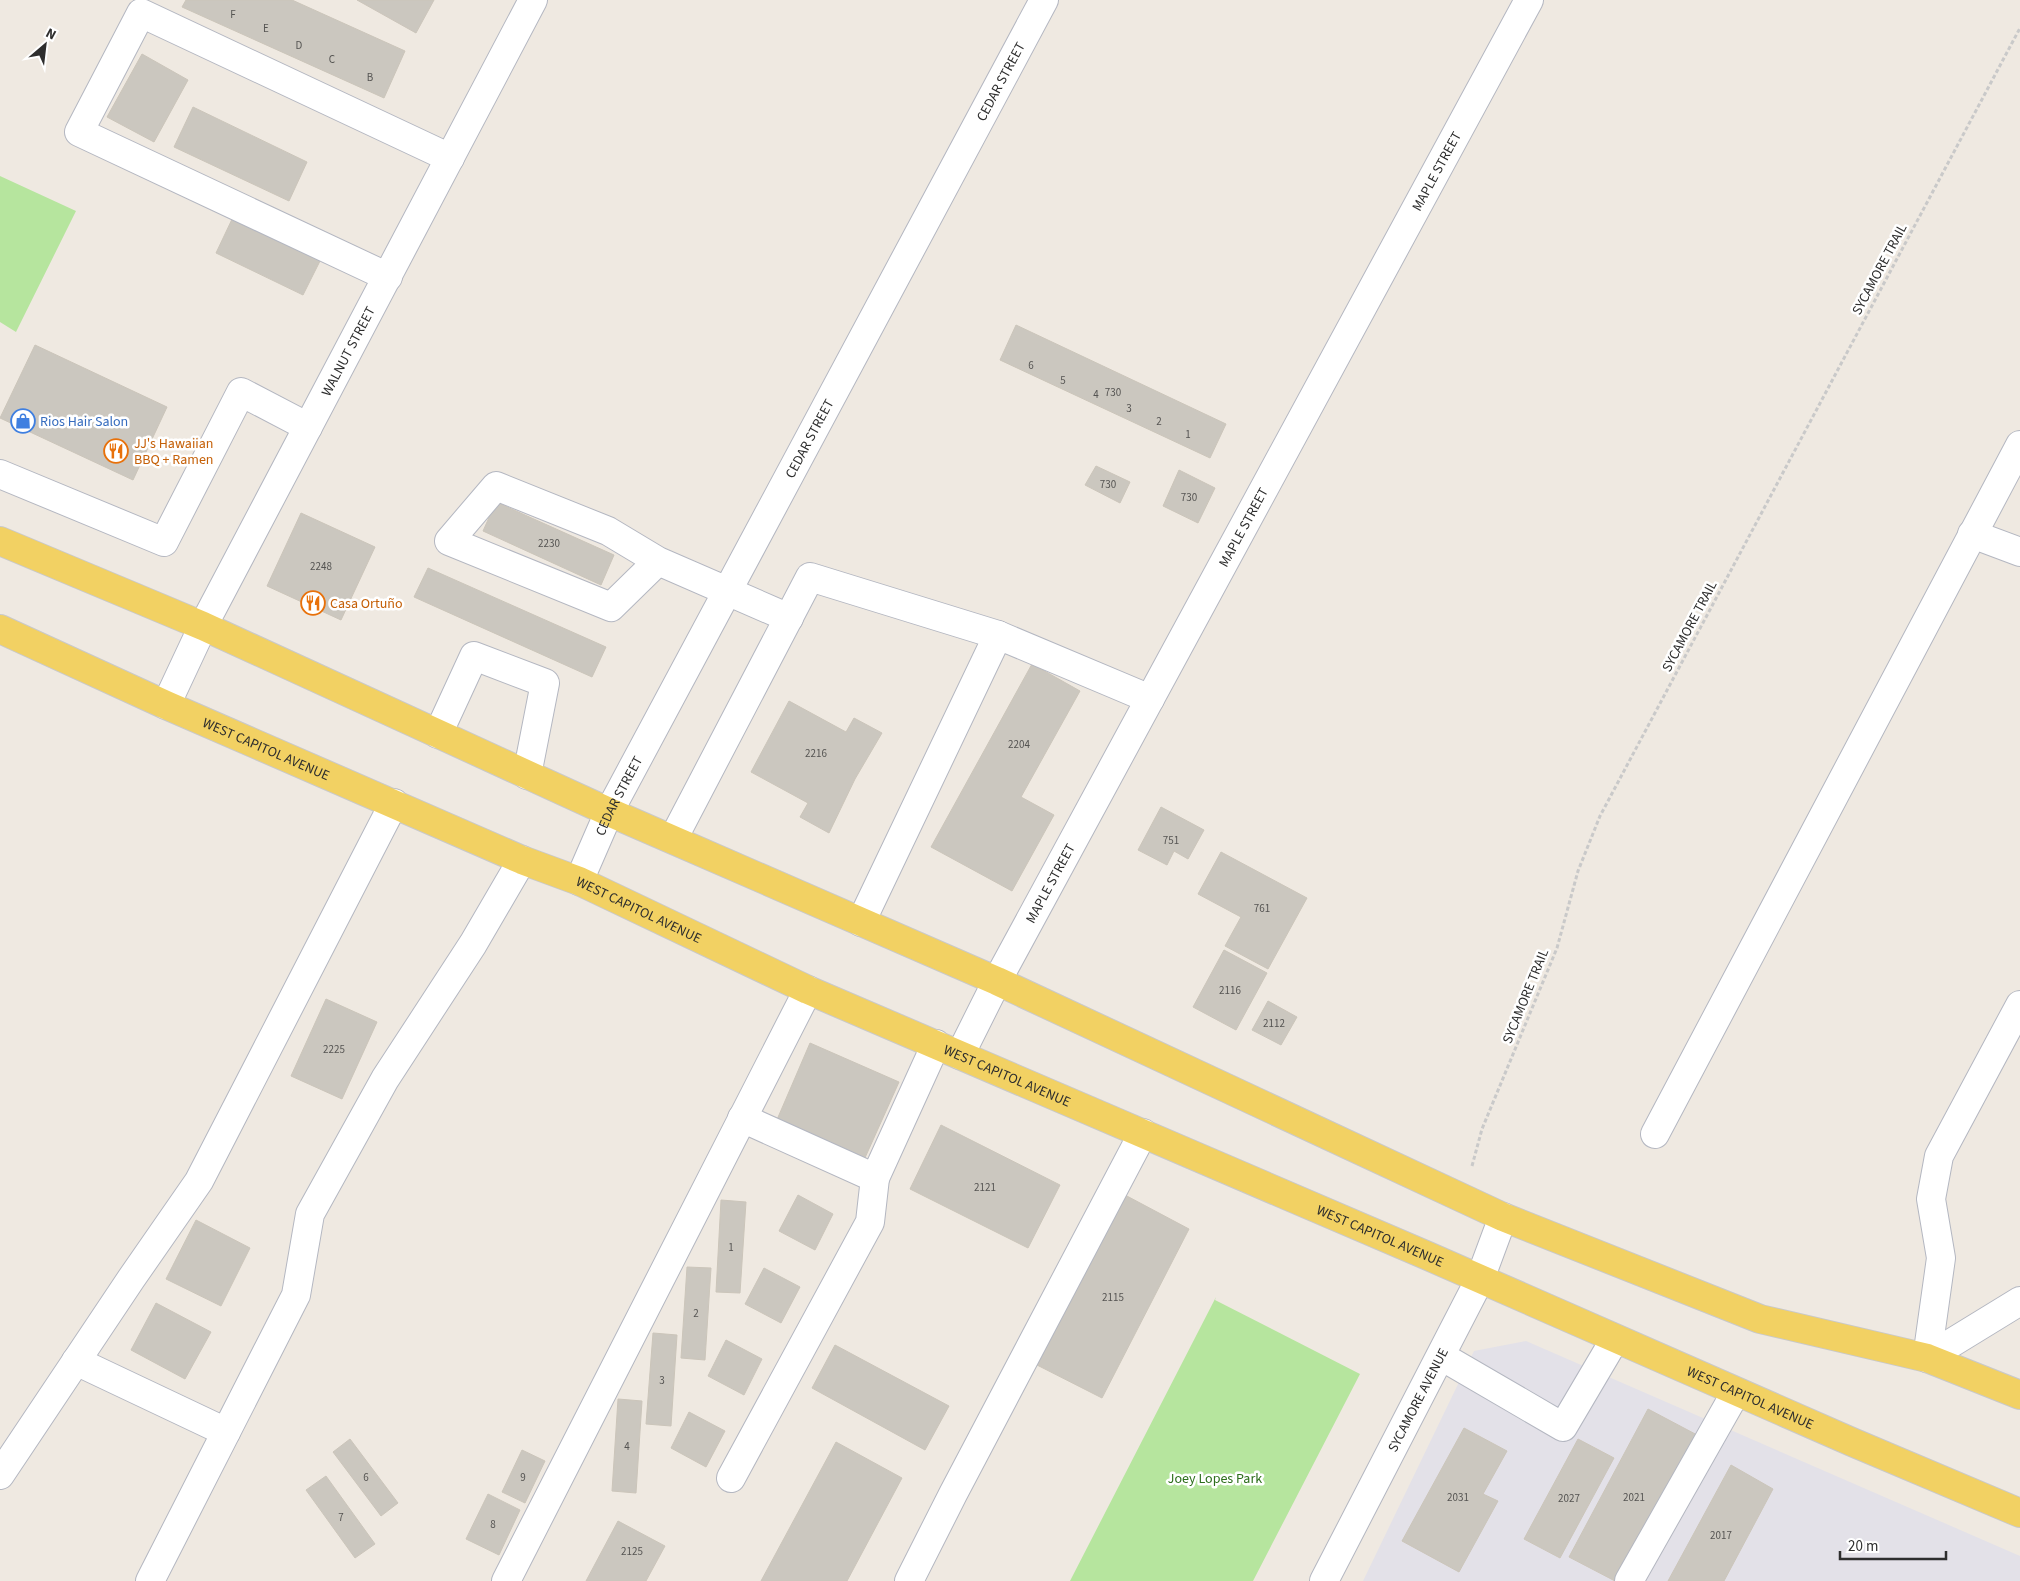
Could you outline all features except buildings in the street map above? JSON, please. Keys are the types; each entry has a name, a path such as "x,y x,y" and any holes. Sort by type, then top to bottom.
{"main road":[{"path":"0,541 203,626 609,812 997,981 1503,1217 1760,1319 1927,1358 2020,1395"},
{"name":"WEST CAPITOL AVENUE","path":"0,629 166,705 522,860 579,881 808,990 2020,1513"}],"street":[{"name":"WALNUT STREET","path":"166,705 203,626 533,0"},
{"name":"CEDAR STREET","path":"579,881 609,812 1044,0"},
{"name":"MAPLE STREET","path":"731,1478 870,1222 875,1178 948,1050 997,981 1528,0"},
{"path":"388,277 79,132 141,13 450,158"},
{"path":"0,474 164,542 241,392 308,427"},
{"path":"1655,1134 2020,446"},
{"path":"658,561 611,607 449,541 496,486 608,531 658,561 789,618"},
{"path":"1972,534 2020,552"},
{"path":"673,840 810,577 998,635 1150,699"},
{"path":"861,922 998,635"},
{"path":"438,734 474,656 545,683 527,775"},
{"path":"0,1475 199,1181 394,804"},
{"path":"150,1581 296,1295 310,1214 385,1079 474,944 522,860"},
{"path":"506,1581 808,990"},
{"path":"1927,1358 1941,1258 1930,1199 1939,1156 2020,1005"},
{"path":"742,1118 875,1178"},
{"path":"909,1581 1143,1133"},
{"name":"SYCAMORE AVENUE","path":"1324,1581 1480,1279 1503,1217"},
{"path":"1927,1358 2020,1301"},
{"path":"1441,1356 1562,1428 1615,1339"},
{"path":"76,1361 226,1432"},
{"path":"1629,1581 1736,1392"}],"path":[{"name":"SYCAMORE TRAIL","path":"1463,1198 1482,1129 1557,948 1578,871 1600,816 2020,28"}],"shaded area":[{"path":"1526,1341 2020,1556 2020,1581 1363,1581 1474,1351"}],"green space":[{"path":"0,176 76,211 16,332 0,322"},
{"name":"Joey Lopes Park","path":"1216,1297 1215,1300 1360,1374 1253,1581 1070,1581"}],"place":[{"name":"Rios Hair Salon","path":"23,421"},
{"name":"JJ's Hawaiian BBQ + Ramen","path":"116,451"},
{"name":"Casa Ortuño","path":"313,603"}]}
